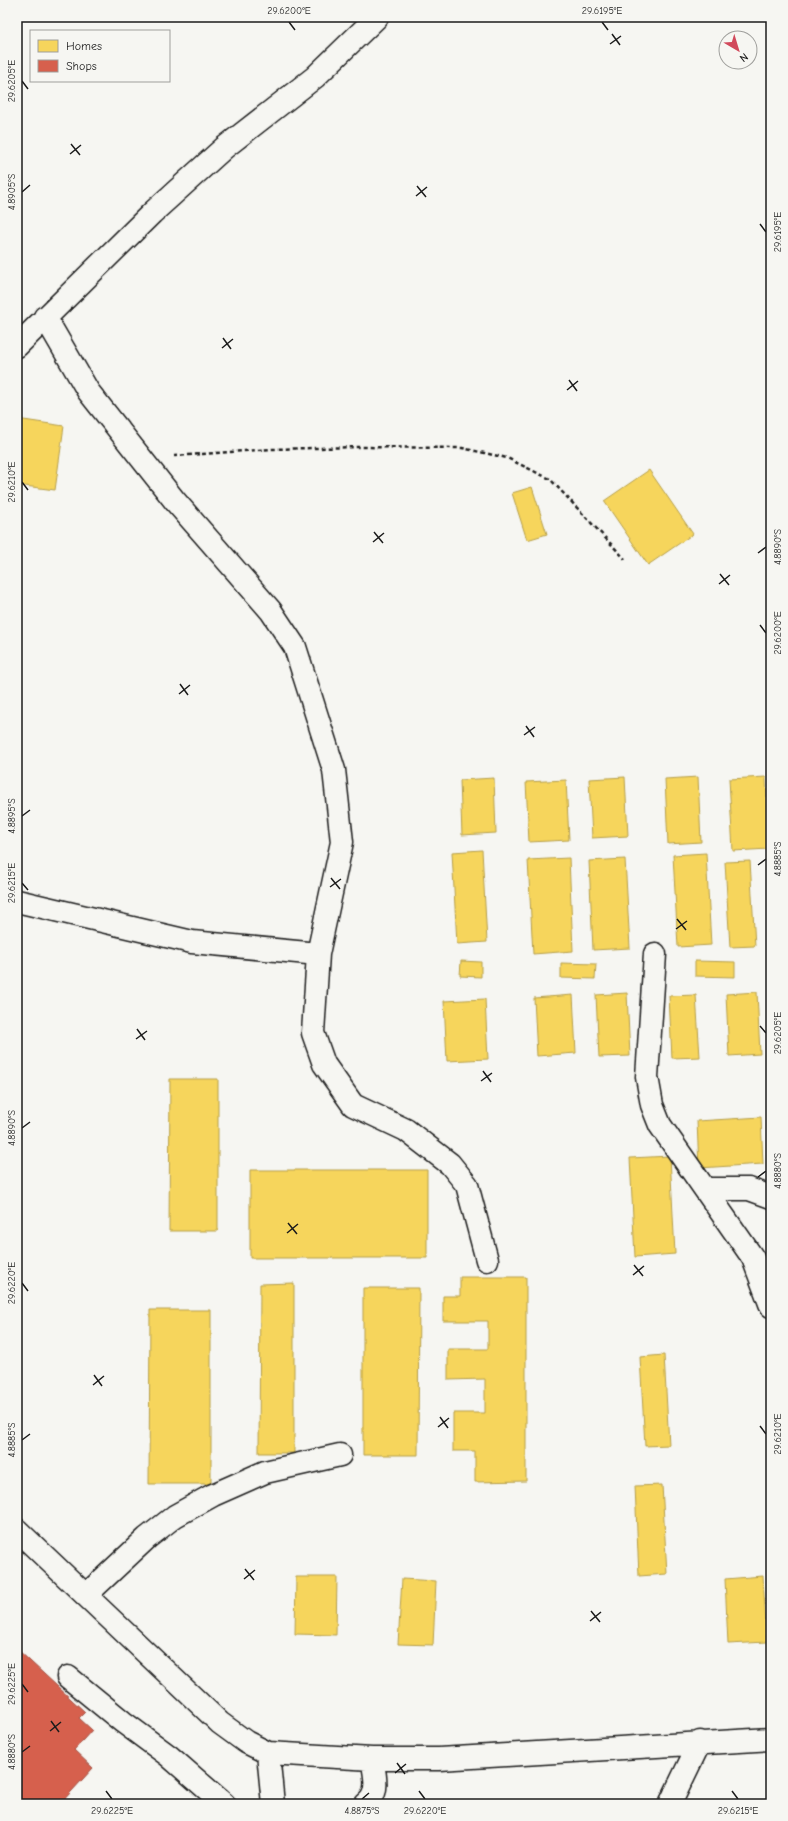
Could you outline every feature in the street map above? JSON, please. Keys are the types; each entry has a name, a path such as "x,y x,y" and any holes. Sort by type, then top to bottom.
{"street":[{"path":"17,346 157,208 224,148 314,77 377,17"},
{"path":"45,317 88,391 175,502 271,611 295,647 334,770 342,842 318,954 313,1033 324,1064 353,1105 406,1130 450,1164 467,1185 487,1260"},
{"path":"17,901 192,942 318,954"},
{"path":"655,954 647,1077 652,1105 660,1125 753,1258 771,1306"},
{"path":"705,1189 748,1189 771,1197"},
{"path":"86,1595 147,1538 175,1516 213,1494 265,1472 340,1455"},
{"path":"17,1530 220,1724 246,1742 268,1753 372,1759 439,1759 700,1742 771,1739"},
{"path":"68,1677 123,1722 169,1756 224,1804"},
{"path":"670,1804 700,1742"},
{"path":"268,1753 273,1804"},
{"path":"366,1804 371,1800 375,1789 375,1776 372,1759"}],"path":[{"path":"142,458 271,449 361,447 462,448 507,458 550,479 569,497 625,559"}],"building: Homes":[{"path":"17,419 64,426 55,490 17,485"},
{"path":"649,470 693,534 648,565 604,501"},
{"path":"532,487 547,534 527,540 512,493"},
{"path":"625,777 628,836 592,838 589,779"},
{"path":"698,777 701,842 668,844 665,779"},
{"path":"766,777 769,849 733,851 729,779"},
{"path":"494,778 496,833 462,835 460,780"},
{"path":"566,780 569,840 529,842 526,782"},
{"path":"482,850 487,942 457,944 452,852"},
{"path":"706,853 711,945 678,947 673,855"},
{"path":"569,858 573,951 533,954 528,860"},
{"path":"625,859 630,948 593,950 589,861"},
{"path":"750,861 755,946 730,947 725,862"},
{"path":"461,961 481,962 481,977 460,976"},
{"path":"695,961 735,962 735,977 695,976"},
{"path":"561,963 596,964 595,979 561,978"},
{"path":"757,992 760,1054 729,1056 726,994"},
{"path":"627,993 630,1056 599,1057 596,995"},
{"path":"573,995 576,1053 537,1056 534,998"},
{"path":"696,995 700,1057 672,1058 669,996"},
{"path":"485,999 488,1059 447,1061 444,1001"},
{"path":"170,1079 218,1079 218,1231 169,1231"},
{"path":"761,1117 763,1164 699,1168 697,1121"},
{"path":"670,1156 675,1254 635,1257 630,1158"},
{"path":"250,1170 427,1170 427,1258 250,1258"},
{"path":"460,1277 526,1277 526,1481 475,1482 475,1451 453,1451 453,1413 485,1413 485,1379 448,1380 448,1349 488,1349 488,1321 443,1321 443,1296 460,1296"},
{"path":"294,1283 294,1453 259,1453 260,1284"},
{"path":"363,1288 419,1288 418,1455 363,1455"},
{"path":"150,1310 211,1310 211,1484 149,1484"},
{"path":"664,1355 669,1445 645,1446 640,1357"},
{"path":"662,1485 667,1574 639,1576 635,1486"},
{"path":"763,1576 767,1642 728,1644 725,1579"},
{"path":"296,1577 337,1577 336,1635 295,1634"},
{"path":"402,1579 436,1581 433,1645 398,1644"}],"building: Shops":[{"path":"17,1649 85,1712 79,1718 92,1730 74,1750 93,1768 60,1804 17,1804"}]}
